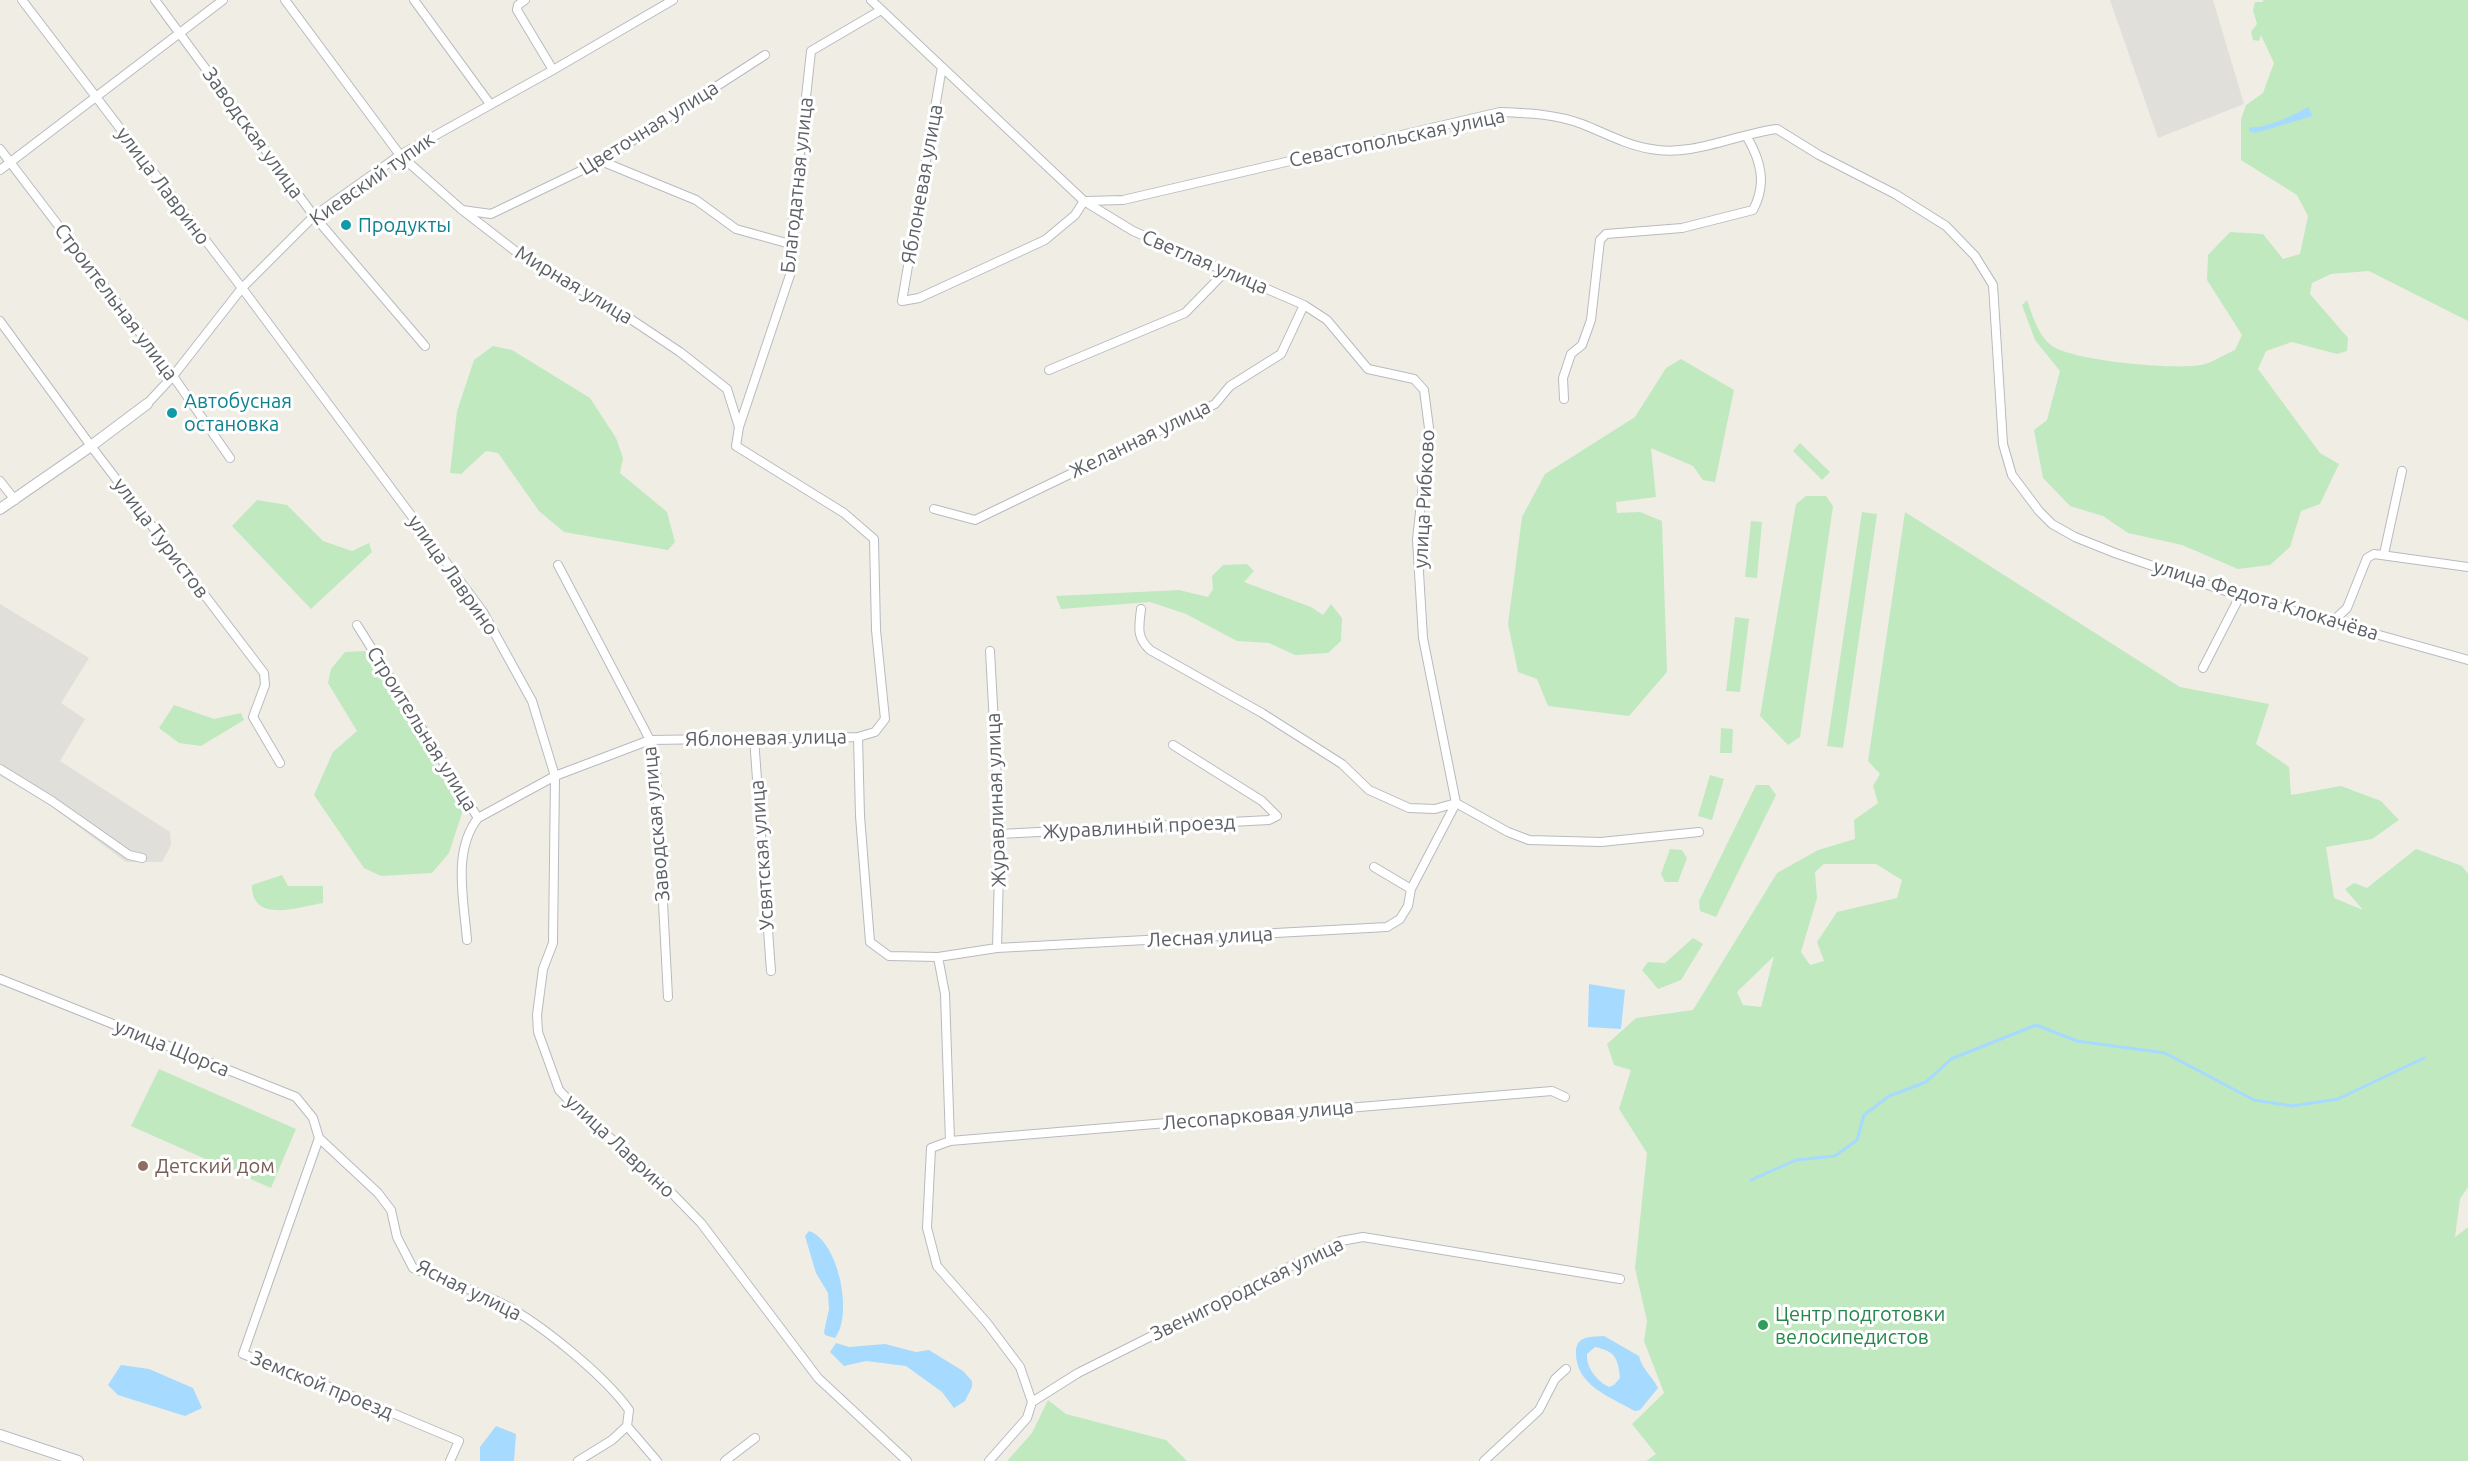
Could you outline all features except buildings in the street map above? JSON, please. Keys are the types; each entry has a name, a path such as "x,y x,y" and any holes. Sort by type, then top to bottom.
{"street":[{"name":"улица Лаврино","path":"22,0 242,288 483,612 532,701 555,776 553,943 543,969 537,1015 538,1032 555,1079 566,1098 662,1182 701,1223 818,1378 907,1461"},
{"name":"Заводская улица","path":"155,0 314,216 425,346"},
{"path":"0,170 94,96 223,0"},
{"name":"Мирная улица","path":"285,0 400,155 461,209 532,264 611,306 680,352 727,389 739,427 736,446 844,513 874,539"},
{"path":"414,0 490,104"},
{"path":"525,0 518,5 516,10 553,70"},
{"name":"Киевский тупик","path":"147,404 173,376 242,288 314,216 400,155 673,0"},
{"name":"Светлая улица","path":"872,0 1084,201 1133,231 1304,305 1328,320"},
{"name":"Благодатная улица","path":"739,427 792,269 790,244 811,51 881,10"},
{"name":"Цветочная улица","path":"461,209 491,214 601,161 765,54"},
{"name":"Яблоневая улица","path":"942,67 902,301 920,298 1045,240 1075,215 1084,201"},
{"name":"Севастопольская улица","path":"1084,201 1123,200 1500,112 1542,113 1580,123 1626,143 1653,150 1686,149 1777,129"},
{"name":"улица Федота Клокачёва","path":"1777,129 1819,155 1895,194 1946,226 1975,256 1993,285 2003,444 2012,475 2039,511 2052,524 2075,537 2240,596 2468,660"},
{"path":"1564,399 1563,378 1568,362 1571,354 1582,345 1591,320 1600,240 1606,234 1682,228 1753,210 1758,200 1762,172 1757,154 1747,137"},
{"name":"Строительная улица","path":"0,149 173,376 230,458"},
{"path":"601,161 696,200 736,230 790,244"},
{"path":"1049,370 1185,313 1226,271"},
{"name":"Желанная улица","path":"934,509 975,520 1215,404 1230,386 1281,354 1304,305"},
{"name":"улица Рибково","path":"1328,320 1368,369 1414,379 1424,390 1429,428 1417,540 1423,638 1456,803"},
{"name":"улица Туристов","path":"0,321 91,446 264,673 265,685 252,717 280,763"},
{"path":"0,509 147,404"},
{"path":"2384,554 2402,471"},
{"path":"0,481 15,500"},
{"name":"Яблоневая улица","path":"478,818 555,776 650,740 858,737 875,732 885,719 876,630 874,539"},
{"path":"2333,621 2347,608 2367,558 2374,554 2468,567"},
{"name":"Заводская улица","path":"558,565 650,740 656,770 668,997"},
{"path":"2203,668 2240,596"},
{"path":"1141,609 1138,632 1140,641 1150,650 1262,713 1342,764 1369,790 1409,808 1434,809 1456,803 1508,832 1529,840 1601,842 1699,832"},
{"name":"Строительная улица","path":"357,625 478,818 468,830 462,863 467,940"},
{"name":"Журавлиная улица","path":"990,651 1000,834 997,948"},
{"name":"Лесная улица","path":"858,737 860,816 870,942 889,956 938,957 997,948 1387,927 1400,919 1408,906 1411,889 1456,803"},
{"name":"Усвятская улица","path":"754,738 771,971"},
{"name":"Журавлиный проезд","path":"1000,834 1269,820 1277,816 1262,801 1173,745"},
{"path":"0,769 129,855 142,858"},
{"path":"1374,867 1411,889"},
{"path":"938,957 945,994 950,1141 931,1148 927,1228 937,1266 987,1323 1020,1367 1032,1402 1026,1418 989,1461"},
{"name":"улица Щорса","path":"0,979 296,1097 313,1118 320,1139"},
{"name":"Лесопарковая улица","path":"950,1141 1552,1091 1565,1098"},
{"name":"Ясная улица","path":"320,1139 378,1193 391,1210 397,1237 413,1268 503,1305 534,1323 615,1389 629,1410 627,1426"},
{"name":"Земской проезд","path":"320,1139 243,1354 340,1391 459,1441 450,1461"},
{"name":"Звенигородская улица","path":"1032,1402 1078,1373 1341,1241 1363,1237 1620,1279"},
{"path":"1484,1461 1539,1410 1555,1379 1566,1370"},
{"path":"578,1461 612,1440 627,1426 657,1461"},
{"path":"0,1435 78,1461"},
{"path":"725,1461 755,1438"}],"shaded area":[{"path":"2110,0 2213,0 2244,104 2158,138"},
{"path":"0,604 89,658 61,703 85,719 60,761 170,832 171,845 162,862 126,862 44,801 0,776"}],"green space":[{"path":"2264,0 2468,0 2468,321 2369,271 2331,274 2312,283 2310,294 2348,338 2347,351 2337,354 2292,342 2266,351 2258,369 2320,453 2339,464 2320,504 2301,511 2290,547 2270,565 2238,569 2182,545 2128,533 2103,516 2070,506 2043,478 2034,430 2047,420 2060,371 2035,340 2022,305 2027,300 2033,318 2046,341 2062,351 2079,356 2124,363 2188,366 2205,364 2235,350 2242,335 2207,280 2208,255 2230,232 2263,234 2283,259 2300,254 2308,216 2297,195 2241,160 2241,119 2246,105 2263,93 2274,63 2261,35 2259,41 2253,40 2251,32 2257,24 2253,10 2255,2"},
{"path":"493,346 512,350 590,398 616,438 623,458 620,473 667,512 675,542 668,550 564,532 539,511 498,453 486,451 461,474 450,473 457,411 474,360"},
{"path":"1681,359 1734,390 1715,482 1703,480 1693,466 1651,448 1656,497 1616,502 1617,513 1640,512 1662,521 1667,672 1629,716 1548,706 1537,679 1518,672 1508,624 1522,517 1545,474 1635,417 1666,368"},
{"path":"1800,443 1830,472 1822,480 1793,451"},
{"path":"1806,496 1826,496 1833,506 1800,737 1788,745 1760,716 1796,504"},
{"path":"257,500 287,505 323,541 352,551 369,543 372,552 311,609 232,526"},
{"path":"1862,512 1877,514 1843,748 1827,746"},
{"path":"1905,512 2180,687 2269,704 2256,744 2289,767 2291,795 2341,786 2381,801 2399,820 2372,839 2326,847 2334,898 2363,910 2345,889 2354,883 2367,888 2416,849 2462,866 2468,874 2468,1187 2460,1199 2455,1237 2468,1227 2468,1461 1646,1461 1656,1454 1632,1424 1664,1393 1644,1341 1647,1321 1635,1268 1647,1153 1619,1109 1631,1070 1614,1065 1607,1044 1636,1018 1693,1010 1777,873 1818,850 1855,839 1854,820 1878,803 1873,786 1880,774 1868,761","holes":["1824,864 1876,864 1902,880 1897,898 1837,912 1817,942 1824,961 1810,965 1801,952 1817,898 1815,872","1774,956 1761,1007 1743,1005 1737,992"]},
{"path":"1751,521 1762,522 1757,578 1745,577"},
{"path":"1247,564 1254,571 1244,582 1311,607 1323,615 1331,604 1342,618 1341,641 1328,653 1295,655 1269,643 1237,641 1186,614 1150,602 1061,609 1056,596 1179,590 1208,597 1213,589 1212,576 1223,565"},
{"path":"1735,617 1749,619 1740,692 1726,691"},
{"path":"365,651 464,807 449,853 432,873 381,876 364,868 314,795 333,752 357,731 328,683 331,669 345,652"},
{"path":"174,705 214,719 241,713 244,720 201,746 179,743 159,728"},
{"path":"1721,728 1733,729 1732,753 1720,753"},
{"path":"1710,775 1724,779 1712,820 1698,816"},
{"path":"1756,785 1769,785 1776,795 1716,917 1700,911 1699,901"},
{"path":"1670,849 1682,850 1687,858 1678,882 1665,882 1661,874"},
{"path":"282,875 288,886 323,886 323,903 278,910 259,905 254,897 252,885"},
{"path":"1693,938 1703,944 1681,980 1658,989 1642,970 1648,962 1665,963"},
{"path":"159,1069 296,1129 271,1188 131,1126"},
{"path":"1048,1400 1066,1414 1166,1440 1187,1461 1007,1461 1032,1433"}],"water":[{"path":"2308,107 2313,116 2255,133 2249,131 2250,127 2271,124"},
{"path":"1589,984 1625,990 1621,1029 1588,1027"},
{"path":"809,1231 819,1237 828,1248 840,1279 843,1313 841,1327 835,1338 825,1335 824,1332 829,1309 828,1293 816,1273 805,1236"},
{"path":"1604,1336 1639,1356 1642,1365 1658,1388 1640,1410 1635,1411 1605,1395 1581,1373 1576,1352 1579,1342 1586,1338","holes":["1595,1347 1614,1356 1620,1378 1614,1385 1609,1387 1593,1374 1588,1364 1587,1354"]},
{"path":"836,1343 849,1347 885,1344 916,1352 929,1350 963,1371 972,1381 972,1387 965,1401 954,1408 942,1392 906,1366 866,1361 844,1366 830,1352"},
{"path":"121,1365 149,1369 193,1388 202,1408 185,1416 118,1395 108,1385"},
{"path":"496,1426 516,1434 514,1461 480,1461 480,1447"}],"waterway":[{"path":"1751,1180 1796,1160 1835,1156 1857,1140 1864,1115 1889,1096 1926,1082 1951,1059 2036,1025 2077,1041 2165,1053 2254,1100 2292,1106 2338,1099 2424,1058"}],"place":[{"name":"Продукты","path":"346,225"},
{"name":"Автобусная остановка","path":"172,413"},
{"name":"Детский дом","path":"143,1166"},
{"name":"Центр подготовки велосипедистов","path":"1763,1325"}]}
